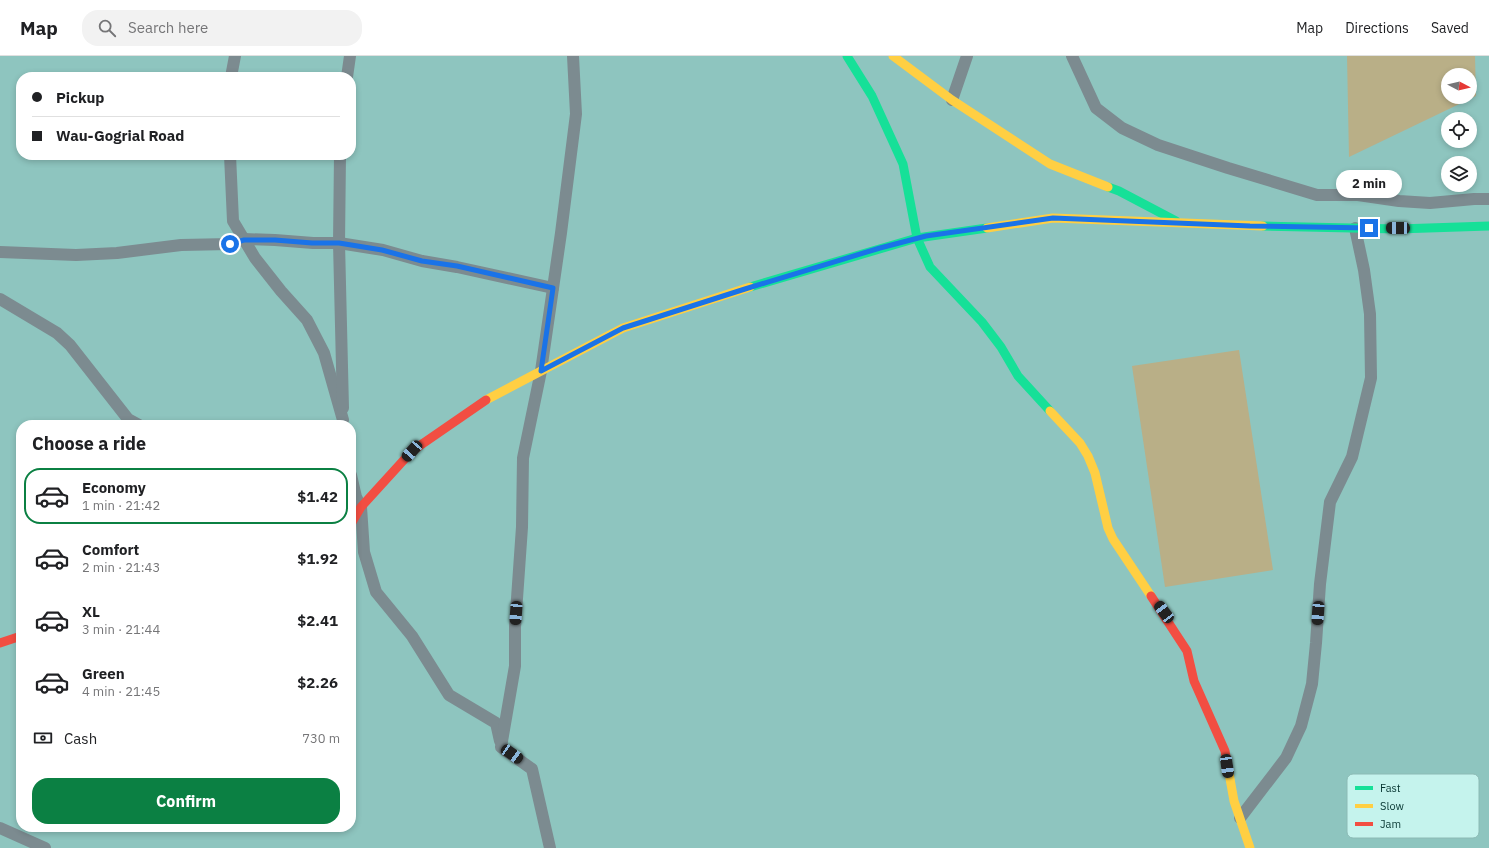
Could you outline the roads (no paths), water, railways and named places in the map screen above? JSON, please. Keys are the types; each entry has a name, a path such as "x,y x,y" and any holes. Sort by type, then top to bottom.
{"main road":[{"path":"847,56 872,96 903,164 917,238 930,267 982,322 1001,347 1018,376 1080,443 1088,456 1095,473 1108,528 1113,539 1182,640 1187,651 1194,681 1224,751 1229,780 1250,848"},
{"path":"893,56 952,100 1050,164 1119,191 1181,223"},
{"path":"356,516 361,507 412,451 481,403 623,328 738,291 917,238 1053,218 1250,226 1355,228 1489,226"},
{"path":"0,643 16,638"}],"street":[{"path":"232,72 235,56"},
{"path":"348,72 350,56"},
{"path":"501,747 515,666 515,627 522,527 524,458 541,371 576,114 573,56"},
{"path":"952,100 967,56"},
{"path":"1072,56 1096,108 1122,128 1158,145 1317,195 1358,194 1399,201 1430,202 1489,199"},
{"path":"230,160 233,221 255,258 306,320 324,353 342,420"},
{"path":"340,160 339,243 343,420"},
{"path":"1240,818 1286,758 1301,726 1312,684 1320,584 1330,502 1352,457 1372,378 1370,314 1364,270 1355,228"},
{"path":"0,252 76,255 116,254 181,245 230,244 244,240 339,243 382,250 422,261 457,266 553,288"},
{"path":"0,299 57,333 70,345 130,420"},
{"path":"356,497 361,507 364,552 376,592 412,636 449,695 496,723 501,747 532,768 550,848"},
{"path":"0,828 45,848"}]}
